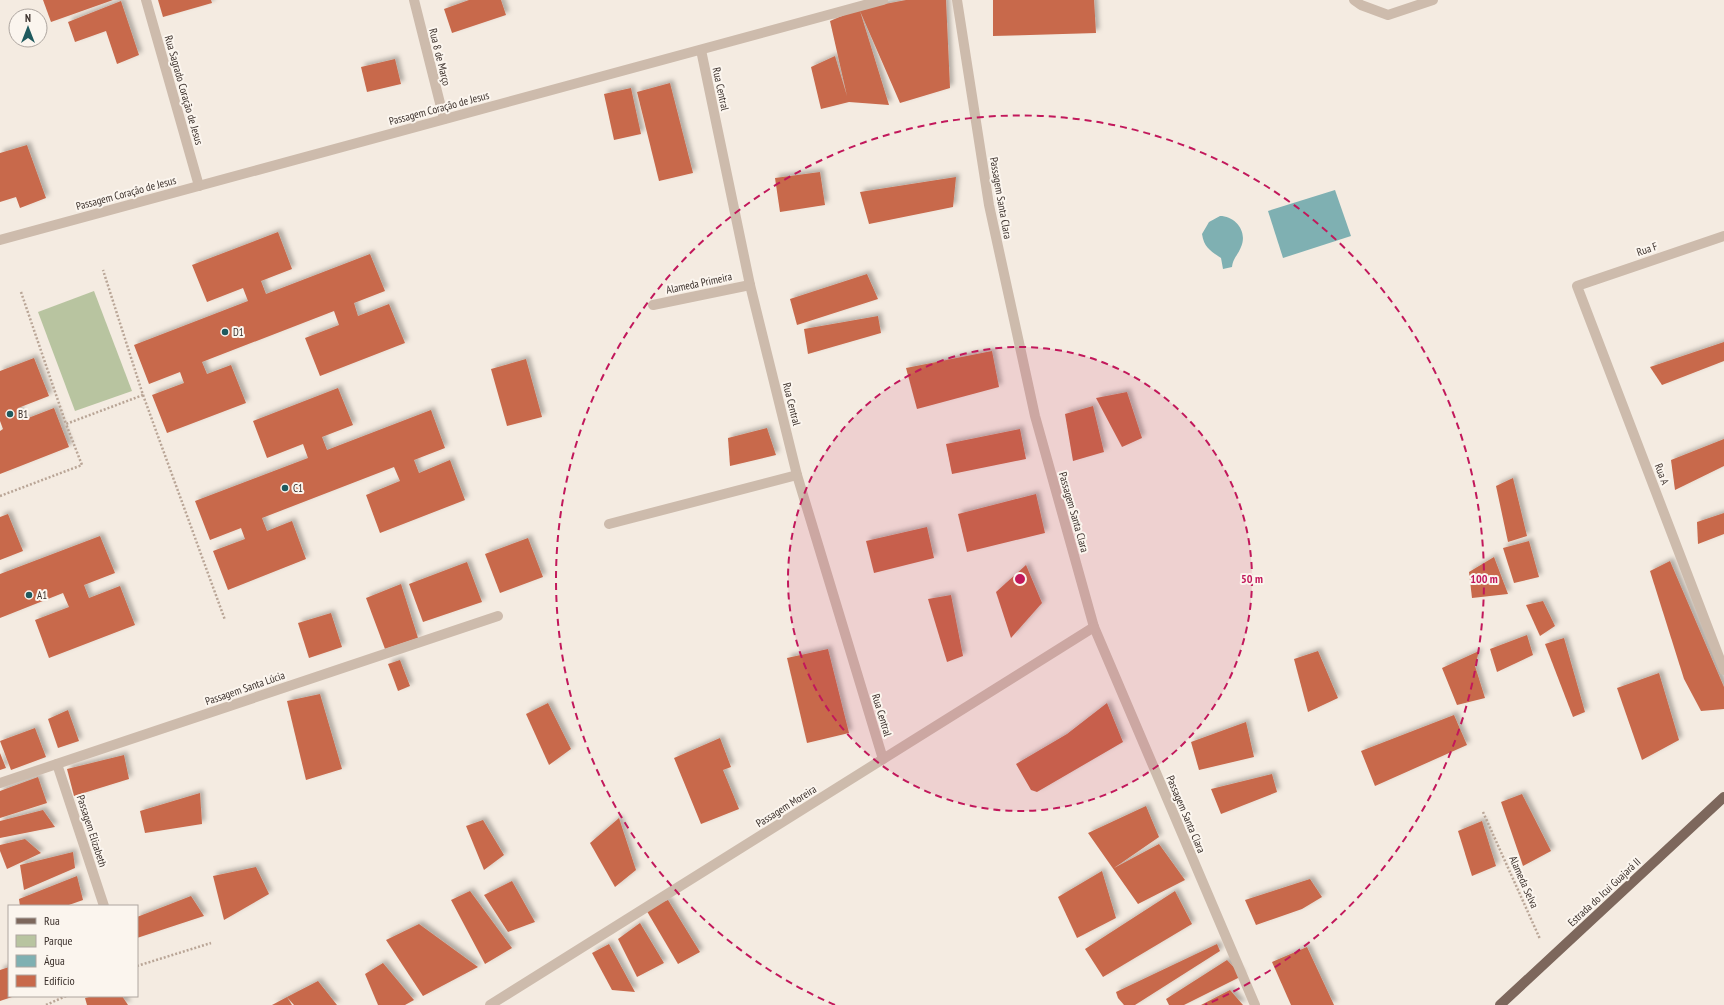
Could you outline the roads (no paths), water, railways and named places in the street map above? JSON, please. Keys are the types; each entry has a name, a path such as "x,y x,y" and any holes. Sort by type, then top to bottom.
{"main road":[{"name":"Estrada do Icui Guajará II","path":"1500,1005 1724,797"}],"street":[{"name":"Rua Sagrado Coração de Jesus","path":"146,0 199,186"},
{"name":"Rua 8 de Março","path":"414,0 444,119"},
{"name":"Passagem Coração de Jesus","path":"0,240 883,0"},
{"name":"Passagem Santa Clara","path":"957,0 989,205 1035,416 1094,627 1255,1005"},
{"path":"1354,0 1361,5 1388,15 1430,1"},
{"name":"Rua Central","path":"701,50 750,285 797,475 883,759"},
{"name":"Rua F","path":"1577,286 1724,236"},
{"name":"Alameda Primeira","path":"653,305 750,285"},
{"name":"Rua A","path":"1577,286 1724,670"},
{"path":"610,524 797,475"},
{"name":"Passagem Santa Lúcia","path":"0,783 498,616"},
{"name":"Passagem Moreira","path":"490,1005 1094,627"},
{"name":"Passagem Elizabeth","path":"57,764 104,905"}],"water":[{"path":"1335,190 1351,236 1283,258 1268,211"},
{"path":"1220,216 1231,219 1235,222 1239,226 1243,235 1241,247 1233,261 1232,267 1223,269 1221,258 1206,246 1202,234 1209,222"}],"place":[{"name":"D1","path":"225,332"},
{"name":"B1","path":"10,414"},
{"name":"C1","path":"285,488"},
{"name":"A1","path":"29,595"}]}
